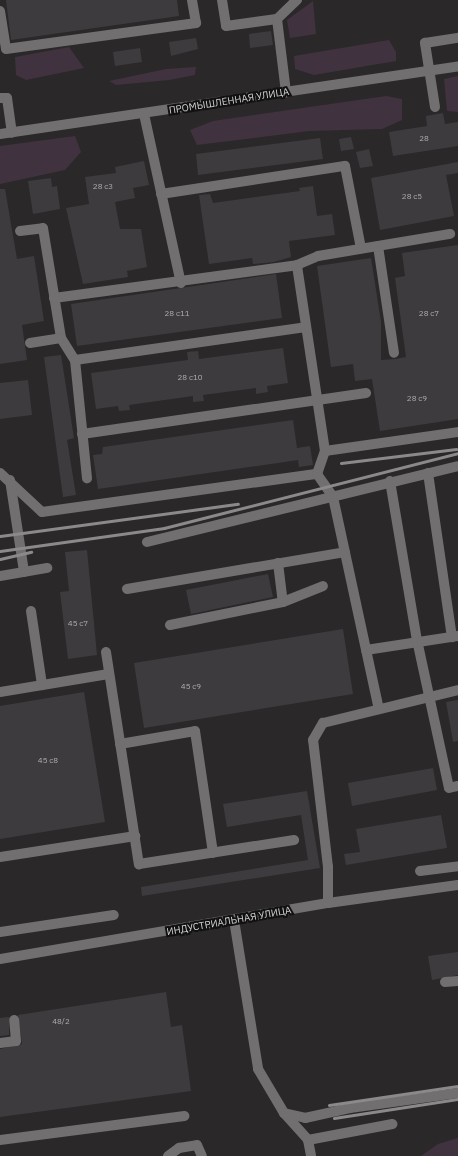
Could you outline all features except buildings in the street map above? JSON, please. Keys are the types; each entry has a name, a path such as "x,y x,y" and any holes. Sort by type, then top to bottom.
{"street":[{"path":"0,11 6,49 196,23 192,0"},
{"path":"222,0 226,26 278,19 298,0"},
{"path":"278,19 286,92"},
{"path":"435,107 424,43 458,38"},
{"name":"ПРОМЫШЛЕННАЯ УЛИЦА","path":"0,134 144,114 458,66"},
{"path":"0,98 7,98 12,133"},
{"path":"144,114 181,283"},
{"path":"161,194 345,166 361,248"},
{"path":"20,232 43,228 61,338 75,360 87,478"},
{"path":"54,298 181,283 297,265 318,256 450,234"},
{"path":"378,246 394,353"},
{"path":"297,265 324,451 317,474"},
{"path":"75,360 306,327"},
{"path":"30,343 61,338"},
{"path":"82,434 366,393"},
{"path":"324,451 458,432"},
{"path":"148,542 390,481 458,466"},
{"path":"366,650 418,640 455,636 428,473"},
{"path":"0,474 10,480 42,512 317,474"},
{"path":"317,474 333,496 379,708"},
{"path":"10,480 24,572"},
{"path":"390,481 418,640 449,788 458,786"},
{"path":"127,589 345,552"},
{"path":"278,563 283,602"},
{"path":"0,576 47,568"},
{"path":"170,625 283,602 323,586"},
{"path":"31,611 42,685"},
{"path":"106,652 139,864 294,840"},
{"path":"0,692 109,674"},
{"path":"328,904 328,867 313,740 323,723 379,708 458,690"},
{"path":"120,744 195,731 213,853"},
{"path":"0,857 135,836"},
{"path":"420,871 458,866"},
{"name":"ИНДУСТРИАЛЬНАЯ УЛИЦА","path":"0,959 328,904 458,885"},
{"path":"0,932 114,915"},
{"path":"234,920 258,1068 284,1113 308,1140 311,1156"},
{"path":"445,982 458,980"},
{"path":"0,1043 16,1040 14,1020"},
{"path":"284,1113 305,1118 350,1108 458,1093"},
{"path":"0,1140 184,1116"},
{"path":"308,1140 393,1124"},
{"path":"168,1156 178,1148 197,1145 202,1156"}],"shaded area":[{"path":"313,1 316,34 290,38 287,20"},
{"path":"389,40 396,52 396,61 314,75 295,69 294,56"},
{"path":"69,47 84,68 26,80 16,75 15,57"},
{"path":"196,67 195,75 169,80 116,85 109,81 166,69"},
{"path":"458,76 458,112 447,111 444,79"},
{"path":"386,96 402,99 402,120 382,129 309,131 197,145 190,130 213,121"},
{"path":"75,136 81,152 65,170 0,184 0,146"},
{"path":"458,1138 458,1156 421,1156 438,1144"}],"railway":[{"path":"341,463 456,449"},
{"path":"0,551 164,528 458,453"},
{"path":"0,536 238,504"},
{"path":"0,559 31,552"},
{"path":"329,1105 458,1086"},
{"path":"334,1118 458,1099"}]}
